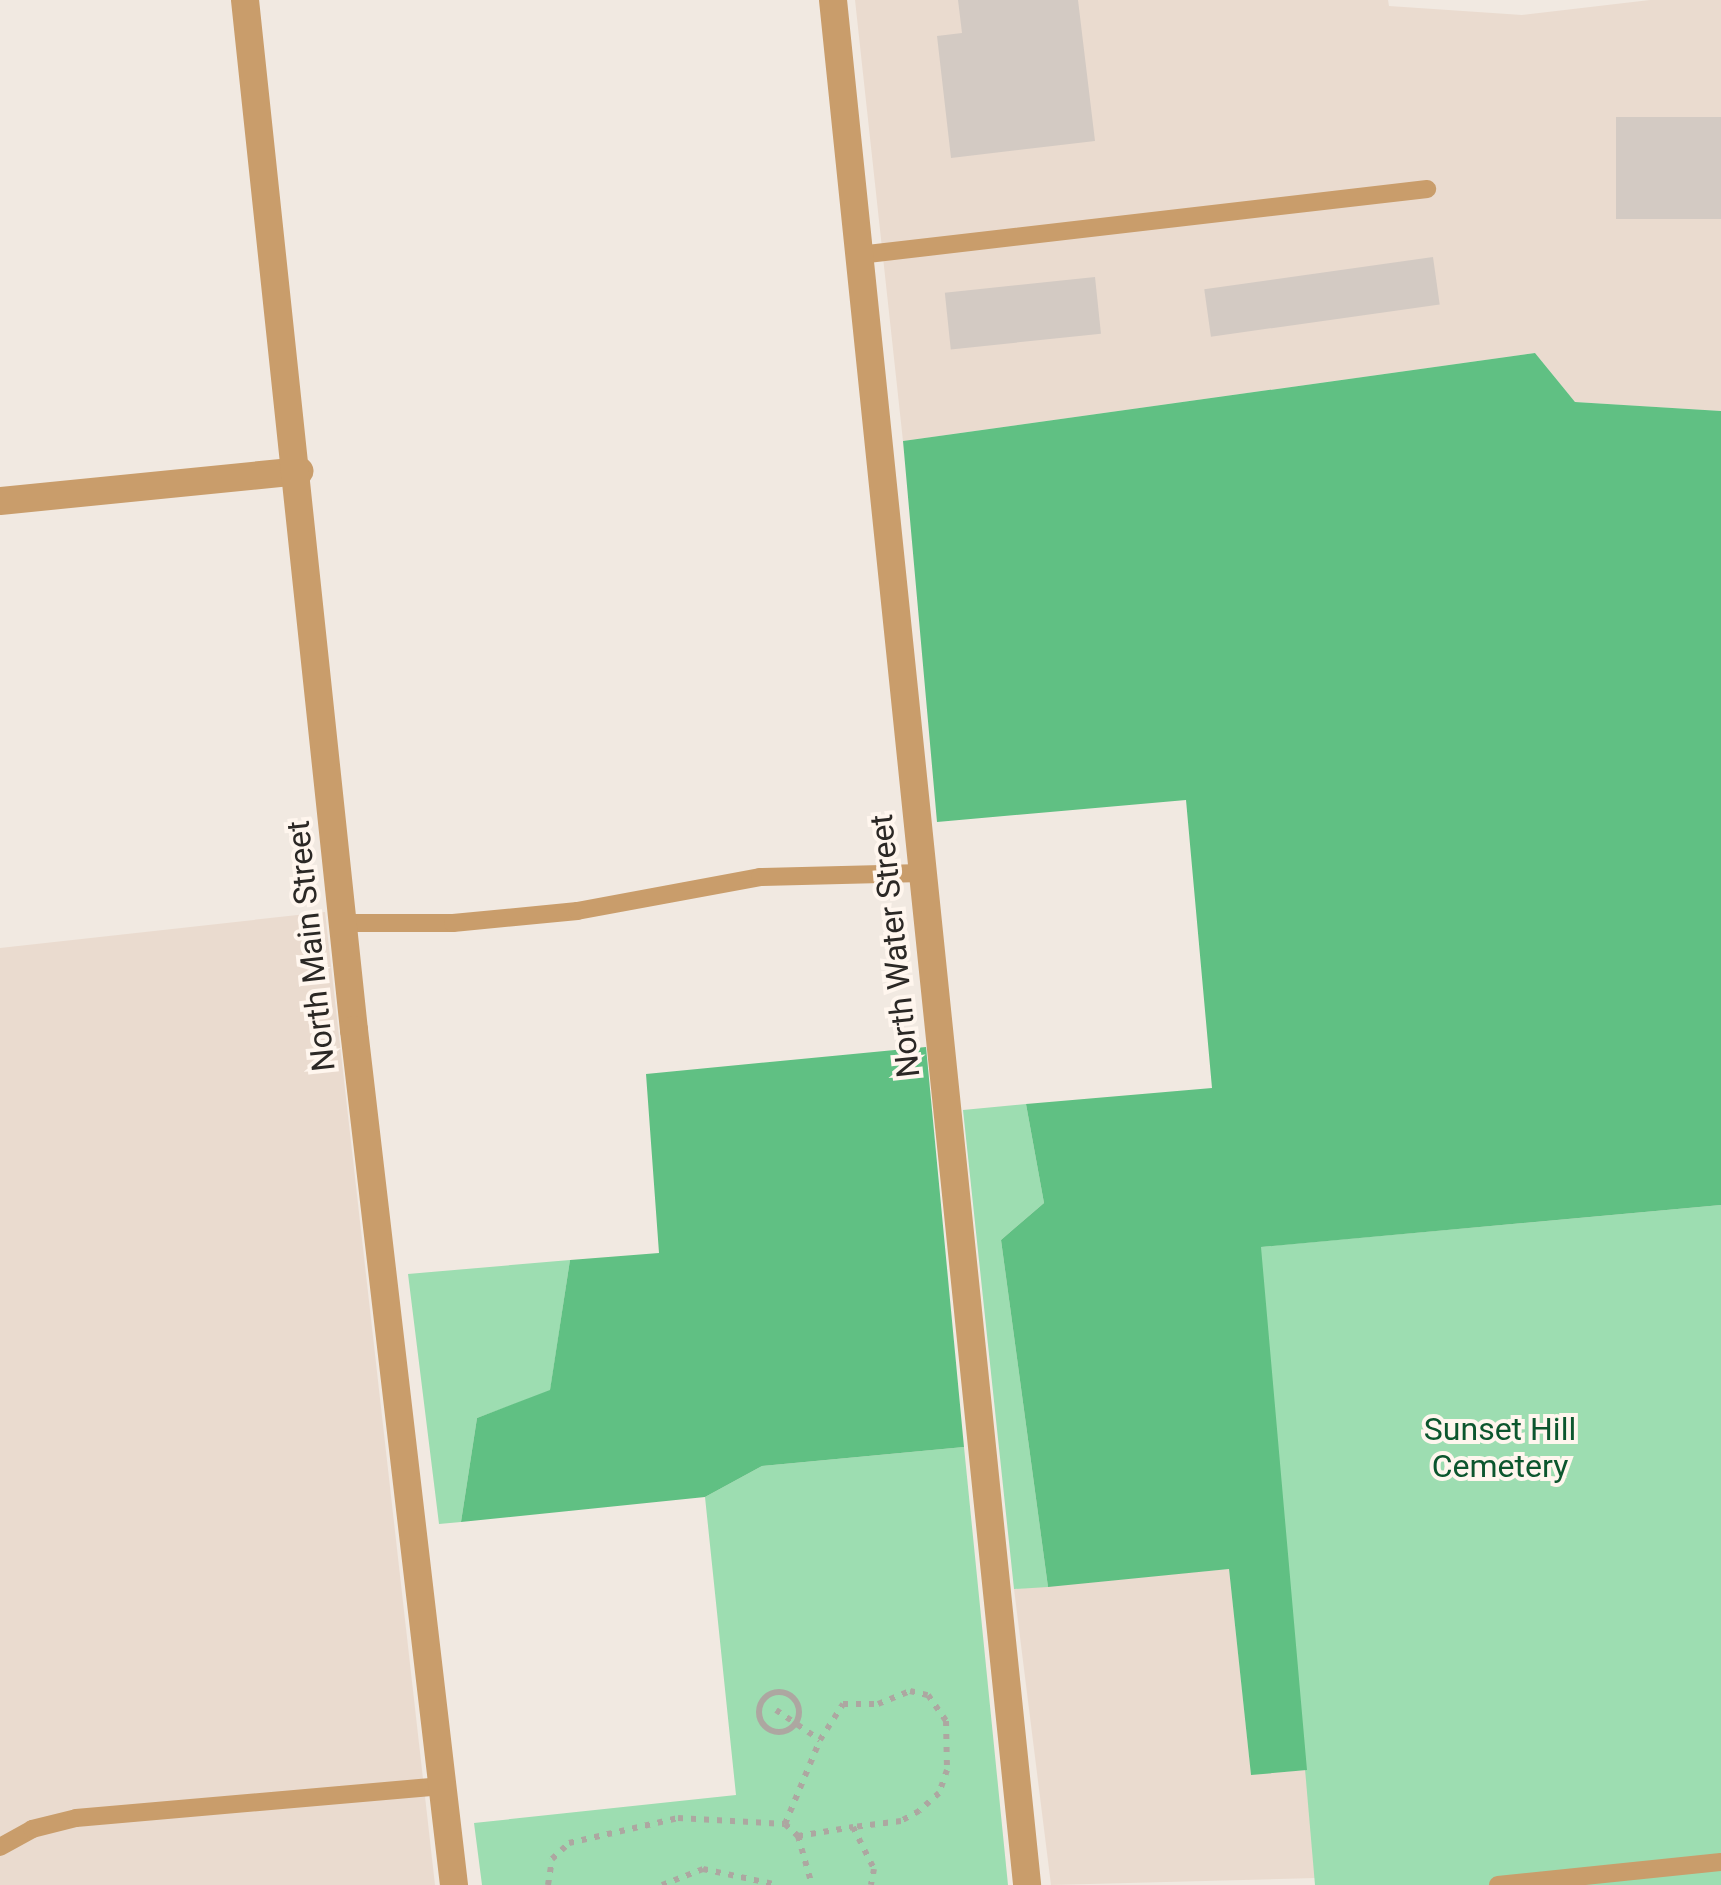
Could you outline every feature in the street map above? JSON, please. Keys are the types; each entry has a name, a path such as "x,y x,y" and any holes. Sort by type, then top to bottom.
{"street":[{"name":"North Main Street","path":"245,0 299,471 344,923 454,1885"},
{"name":"North Water Street","path":"833,0 1027,1885"},
{"path":"0,500 299,471"}],"lane":[{"path":"859,254 1427,188"},
{"path":"344,923 453,923 577,911 760,877 922,873"},
{"path":"0,1847 32,1829 76,1818 443,1786"},
{"path":"1498,1885 1721,1862"}],"path":[{"path":"785,1824 820,1740 843,1704 878,1704 910,1691 928,1695 946,1721 947,1770 939,1793 901,1821 798,1836"},
{"path":"768,1694 786,1694 797,1703 796,1724 776,1730 759,1722 757,1710 768,1694"},
{"path":"776,1710 820,1740"},
{"path":"548,1885 552,1859 569,1843 678,1818 785,1824 798,1836 812,1885"},
{"path":"853,1828 874,1869 871,1885"},
{"path":"662,1885 704,1869 778,1885"}],"shaded area":[{"path":"855,0 1388,0 1389,6 1522,15 1650,0 1721,0 1721,411 1575,402 1535,353 903,441"},
{"path":"325,912 435,1885 0,1885 0,948"},
{"path":"1229,1569 1251,1774 1307,1770 1315,1878 1051,1885 1014,1589"}],"green space":[{"path":"1535,353 1575,402 1721,411 1721,1205 1261,1247 1307,1770 1251,1775 1229,1569 1048,1587 1001,1240 1044,1203 1026,1104 1212,1088 1186,800 937,822 903,441"},
{"path":"926,1047 964,1447 762,1466 705,1497 461,1522 477,1418 550,1390 570,1260 659,1253 646,1074"},
{"path":"1026,1104 1044,1203 1001,1240 1048,1587 1014,1589 963,1110"},
{"name":"Sunset Hill Cemetery","path":"1721,1205 1721,1885 1315,1885 1260,1247"},
{"path":"570,1260 550,1391 477,1418 461,1522 439,1524 408,1274"},
{"path":"964,1447 1008,1885 482,1885 474,1823 736,1795 705,1497 762,1466"}],"building":[{"path":"958,0 1078,0 1095,141 951,158 937,36 962,33"},
{"path":"1616,117 1721,117 1721,219 1616,219"},
{"path":"1433,257 1440,305 1211,337 1204,289"},
{"path":"1095,277 1101,334 951,349 945,293"}]}
